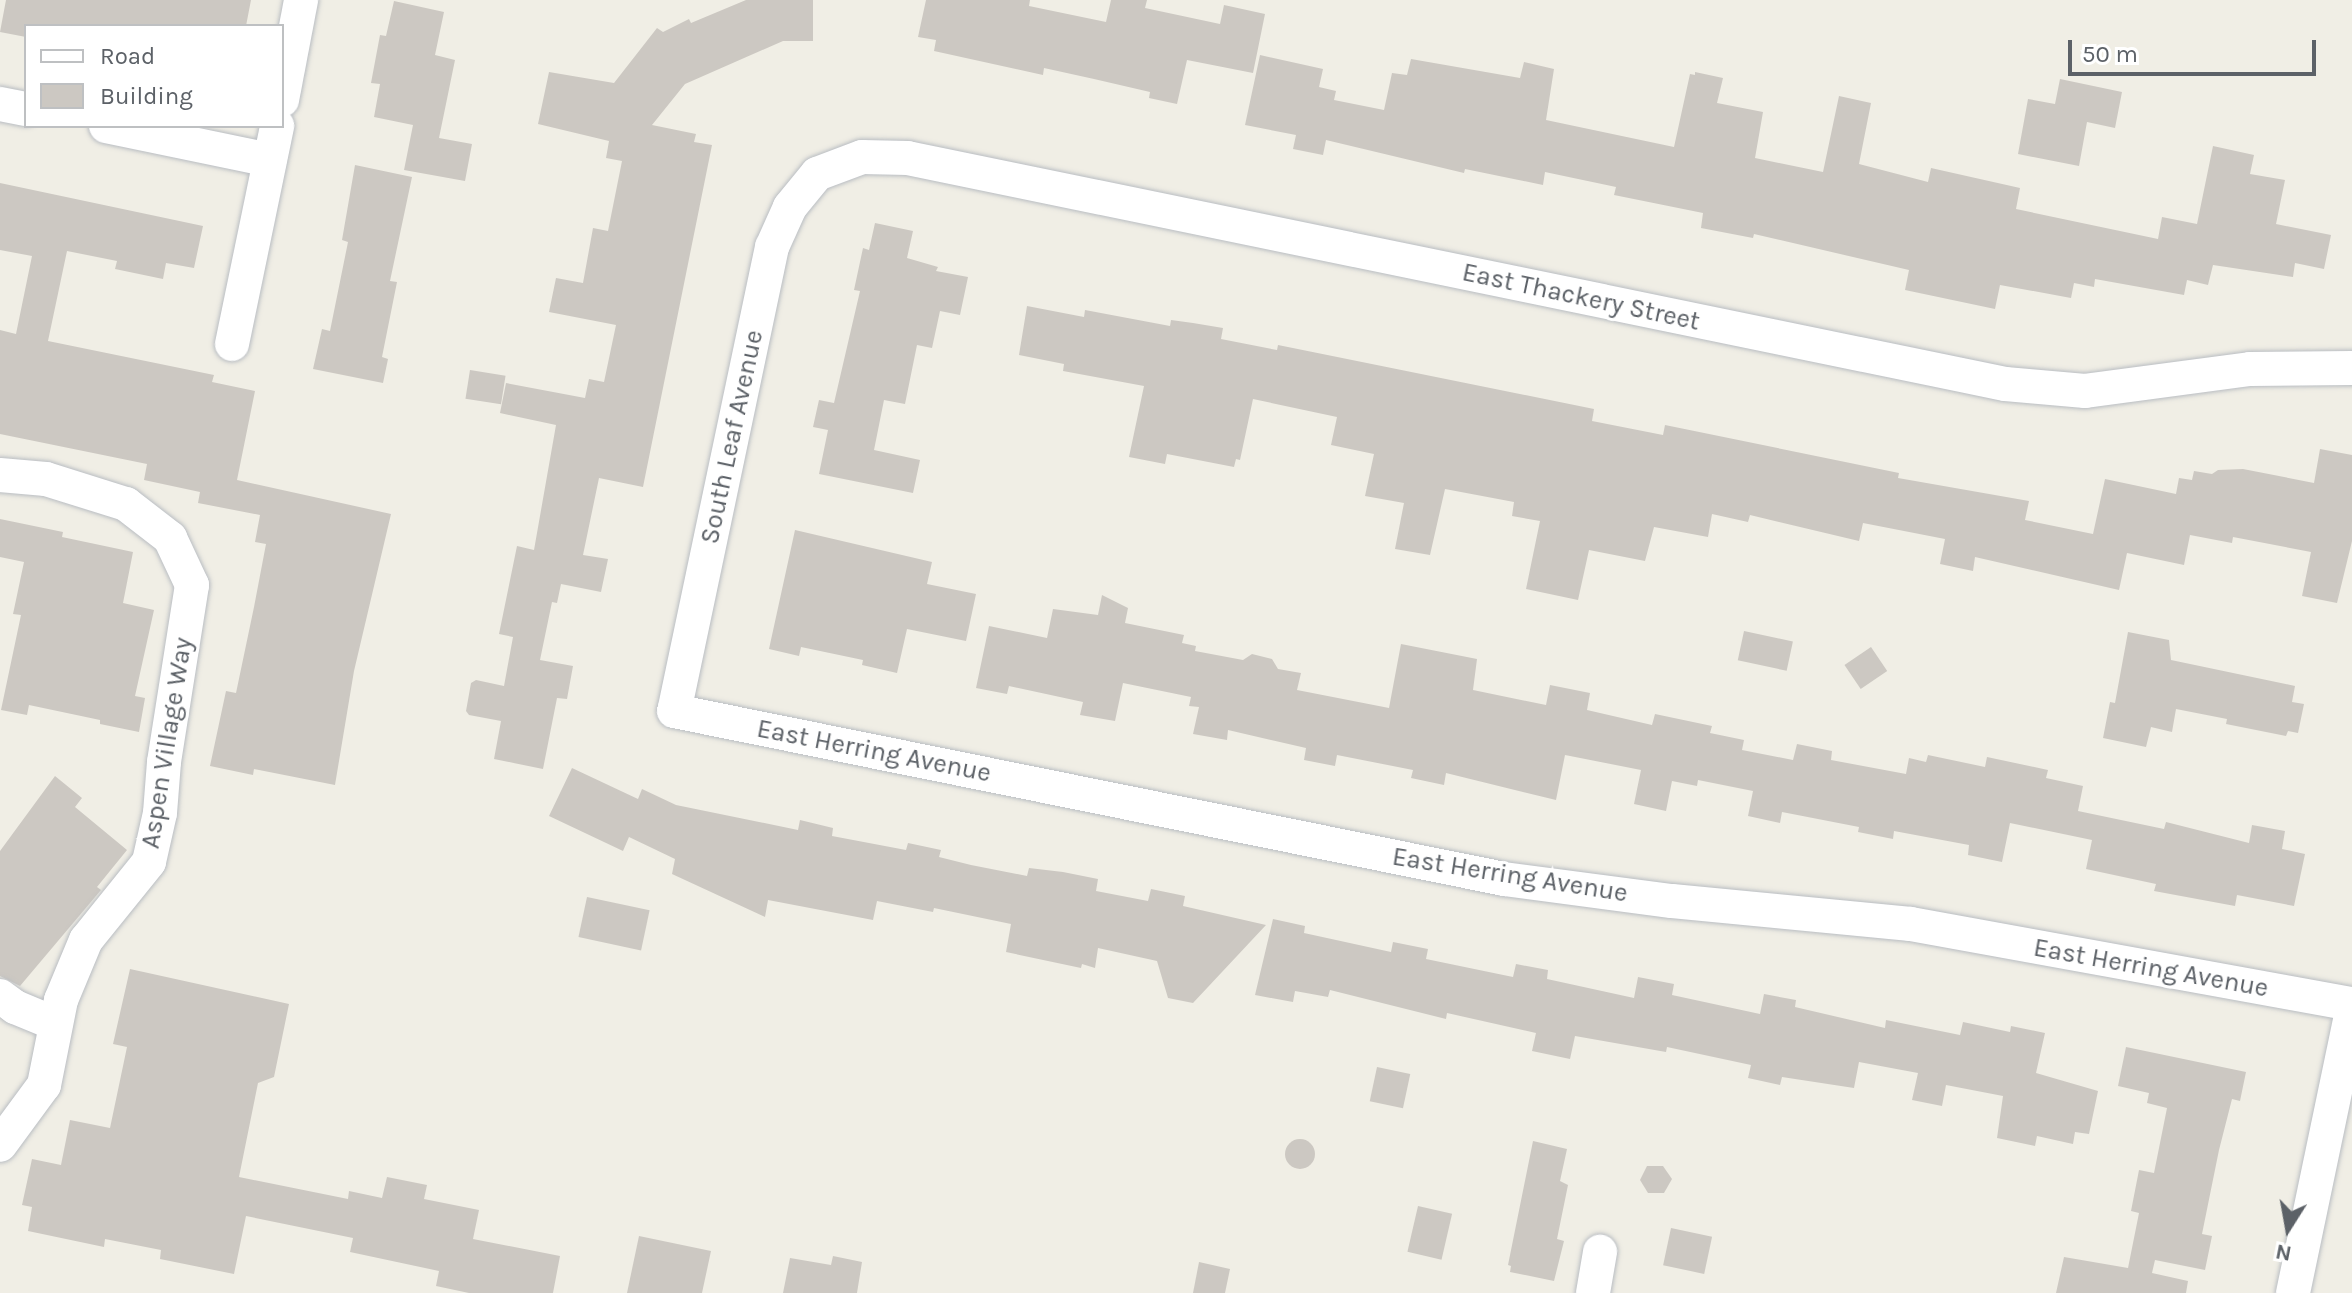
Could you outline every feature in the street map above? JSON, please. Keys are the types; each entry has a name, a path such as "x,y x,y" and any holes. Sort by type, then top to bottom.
{"street":[{"path":"284,89 301,0"},
{"path":"0,104 24,109"},
{"path":"116,128 270,160"},
{"path":"232,344 277,128"},
{"name":"East Thackery Street","path":"817,174 862,157 908,158 2005,384 2085,391 2250,369 2352,368"},
{"name":"South Leaf Avenue","path":"674,711 772,247 790,207 817,174"},
{"name":"Aspen Village Way","path":"0,475 46,479 126,504 170,538 192,585 164,762 160,813 149,862 86,940 56,1024 44,1085 0,1145"},
{"name":"East Herring Avenue","path":"674,711 1504,879 1672,901 1911,924 2352,1004"},
{"path":"0,996 15,1007 56,1024"},
{"path":"2293,1293 2352,1011"},
{"path":"1593,1293 1600,1252"}],"building":[{"path":"6,0 251,0 246,24 24,24 24,37 0,32"},
{"path":"746,0 813,0 813,41 783,41 685,84 652,125 696,134 694,142 712,145 643,487 599,478 583,555 608,559 601,592 561,584 557,603 552,602 540,660 573,666 567,699 557,698 543,769 494,759 501,721 469,715 466,711 471,683 476,680 504,686 513,637 499,634 517,546 534,550 556,425 500,413 506,383 585,398 589,379 604,382 616,325 549,312 556,278 583,283 593,228 608,231 622,161 606,158 609,141 538,124 549,72 614,83 657,28 663,32 689,19 691,23"},
{"path":"926,0 1030,0 1029,6 1106,22 1111,0 1147,0 1145,8 1220,24 1224,5 1265,14 1253,73 1187,60 1177,104 1149,98 1150,92 1044,68 1043,75 934,51 936,40 918,37"},
{"path":"394,1 444,12 435,55 455,60 439,138 472,144 465,181 404,170 413,125 374,117 380,84 371,83 380,35 386,36"},
{"path":"1260,55 1323,69 1319,87 1336,91 1334,100 1384,110 1392,73 1407,75 1411,59 1520,78 1524,62 1554,69 1546,120 1674,147 1690,74 1695,75 1695,72 1723,78 1717,103 1763,112 1755,158 1823,172 1839,96 1871,103 1859,164 1928,182 1931,168 2020,188 2016,209 2158,239 2162,217 2197,224 2213,146 2254,155 2250,174 2285,180 2276,224 2331,235 2324,269 2295,263 2293,277 2213,265 2208,285 2187,280 2184,295 2095,279 2094,287 2074,283 2071,298 2000,285 1995,309 1905,290 1909,270 1754,234 1753,238 1701,228 1703,213 1614,195 1616,187 1545,172 1543,185 1465,169 1464,173 1326,140 1323,155 1293,149 1296,135 1245,125"},
{"path":"2060,79 2122,92 2115,128 2087,122 2079,166 2018,154 2028,99 2055,104"},
{"path":"355,165 412,177 390,281 397,282 382,357 388,359 383,383 313,369 322,329 330,331 348,242 342,240"},
{"path":"0,183 203,226 194,268 166,263 163,279 115,269 117,261 67,251 48,341 214,375 212,382 255,391 237,480 391,514 354,671 335,785 254,769 253,775 210,766 226,691 236,693 254,607 266,544 255,542 260,515 198,503 200,492 144,480 147,464 0,434 0,330 16,334 32,256 0,250"},
{"path":"875,223 913,231 907,258 938,267 936,271 968,277 960,315 940,311 932,348 917,345 905,404 884,400 874,450 920,460 913,493 819,474 828,430 813,427 819,400 834,403 860,291 854,290 863,248 869,250"},
{"path":"1027,306 1084,317 1085,310 1170,326 1171,320 1223,328 1221,339 1277,350 1278,345 1594,409 1592,421 1663,435 1665,425 1899,473 1898,478 2029,501 2025,520 2093,534 2105,479 2176,494 2179,478 2192,480 2194,471 2212,474 2218,470 2243,469 2314,483 2320,449 2352,455 2352,541 2337,603 2302,596 2311,552 2233,537 2232,543 2190,535 2184,565 2127,553 2119,590 1975,557 1973,571 1940,564 1945,539 1863,523 1859,541 1750,515 1748,522 1712,514 1708,537 1654,527 1645,561 1589,550 1578,600 1526,589 1540,521 1512,516 1514,502 1445,489 1430,555 1395,549 1404,503 1365,496 1374,454 1331,445 1337,417 1253,399 1240,460 1236,459 1234,467 1167,454 1165,464 1129,457 1144,386 1063,371 1064,364 1019,355"},
{"path":"470,370 506,376 501,404 465,399"},
{"path":"0,519 63,532 62,537 133,552 123,603 154,610 135,696 145,698 139,732 29,705 27,715 1,710 21,615 13,614 24,562 0,557"},
{"path":"795,530 932,562 927,584 976,594 966,641 907,629 897,673 862,665 863,660 801,647 799,656 769,649"},
{"path":"1102,595 1128,608 1125,623 1184,635 1182,643 1196,646 1195,651 1243,660 1252,654 1272,659 1278,669 1301,673 1297,690 1389,708 1401,644 1477,659 1473,690 1546,705 1550,685 1590,693 1587,710 1652,725 1655,714 1712,726 1710,733 1744,740 1742,750 1793,760 1797,744 1832,751 1831,760 1906,774 1909,758 1926,762 1928,755 1985,767 1987,757 2048,770 2046,778 2083,786 2078,811 2164,829 2166,822 2249,843 2252,825 2285,831 2282,849 2305,854 2294,906 2237,895 2235,906 2154,891 2156,884 2086,869 2092,840 2010,823 2002,862 1968,855 1969,845 1894,831 1893,839 1858,832 1859,827 1782,812 1780,823 1748,816 1753,791 1698,780 1697,786 1672,781 1666,811 1634,804 1641,770 1565,755 1556,800 1446,773 1444,785 1411,778 1413,770 1337,755 1335,766 1304,760 1306,748 1228,730 1227,740 1193,734 1199,707 1189,706 1191,697 1123,683 1115,721 1080,715 1083,702 1009,686 1007,694 976,688 989,626 1047,638 1053,609 1098,615"},
{"path":"1744,631 1793,641 1787,671 1738,660"},
{"path":"2128,632 2169,640 2171,660 2295,686 2292,702 2304,704 2298,733 2288,731 2286,736 2226,724 2227,719 2176,709 2172,732 2151,727 2146,747 2103,738 2110,702 2115,703"},
{"path":"1871,647 1887,671 1861,689 1844,665"},
{"path":"572,768 638,799 642,789 676,805 798,830 800,820 833,828 832,836 906,850 908,843 941,850 939,857 971,865 1027,876 1029,868 1098,879 1096,891 1148,901 1151,889 1185,896 1183,906 1266,925 1193,1003 1168,998 1157,961 1098,948 1095,968 1082,964 1081,968 1006,952 1011,924 934,908 933,912 877,901 873,920 768,900 765,917 672,874 675,859 629,837 623,851 549,816"},
{"path":"55,776 82,798 75,807 127,850 97,887 101,890 20,986 0,976 0,851"},
{"path":"587,897 650,910 641,950 578,937"},
{"path":"1273,919 1305,926 1304,933 1391,952 1393,942 1428,949 1426,959 1513,977 1516,964 1548,970 1547,979 1634,998 1638,977 1674,984 1672,995 1760,1014 1764,994 1796,1000 1795,1007 1885,1028 1886,1020 1960,1035 1963,1022 2010,1032 2011,1026 2045,1033 2036,1073 2098,1091 2089,1134 2075,1132 2073,1144 2037,1136 2035,1146 1997,1138 2003,1096 1946,1085 1942,1106 1912,1100 1918,1073 1859,1062 1854,1088 1782,1077 1780,1085 1748,1078 1751,1065 1667,1047 1666,1052 1575,1036 1570,1059 1532,1051 1536,1033 1447,1013 1446,1019 1330,990 1328,997 1295,991 1293,1002 1255,995"},
{"path":"130,969 289,1004 274,1077 258,1083 239,1177 348,1199 349,1191 382,1198 387,1177 427,1185 424,1199 479,1210 473,1239 560,1256 553,1293 469,1293 436,1286 439,1271 350,1252 353,1238 246,1216 234,1274 160,1259 161,1250 105,1239 104,1247 28,1231 32,1207 22,1205 32,1159 61,1165 70,1120 110,1128 127,1047 113,1044"},
{"path":"2126,1047 2246,1072 2240,1101 2232,1099 2219,1150 2202,1234 2212,1236 2205,1270 2155,1260 2152,1273 2188,1281 2186,1293 2056,1293 2064,1257 2128,1268 2139,1213 2131,1211 2139,1170 2154,1173 2167,1108 2147,1103 2149,1093 2118,1086"},
{"path":"1377,1067 1410,1074 1403,1108 1370,1101"},
{"path":"1300,1139 1311,1143 1315,1154 1311,1165 1300,1169 1289,1165 1285,1154 1289,1143"},
{"path":"1533,1141 1567,1149 1560,1181 1568,1185 1557,1239 1564,1241 1554,1281 1510,1272 1511,1266 1508,1265"},
{"path":"1647,1166 1663,1166 1672,1179 1664,1193 1648,1193 1640,1180"},
{"path":"1418,1206 1452,1214 1442,1260 1407,1252"},
{"path":"1671,1228 1712,1237 1704,1274 1663,1265"},
{"path":"639,1236 711,1251 702,1293 627,1293"},
{"path":"833,1256 862,1262 857,1293 783,1293 790,1258 831,1265"},
{"path":"1199,1262 1230,1269 1225,1293 1193,1293"}]}
